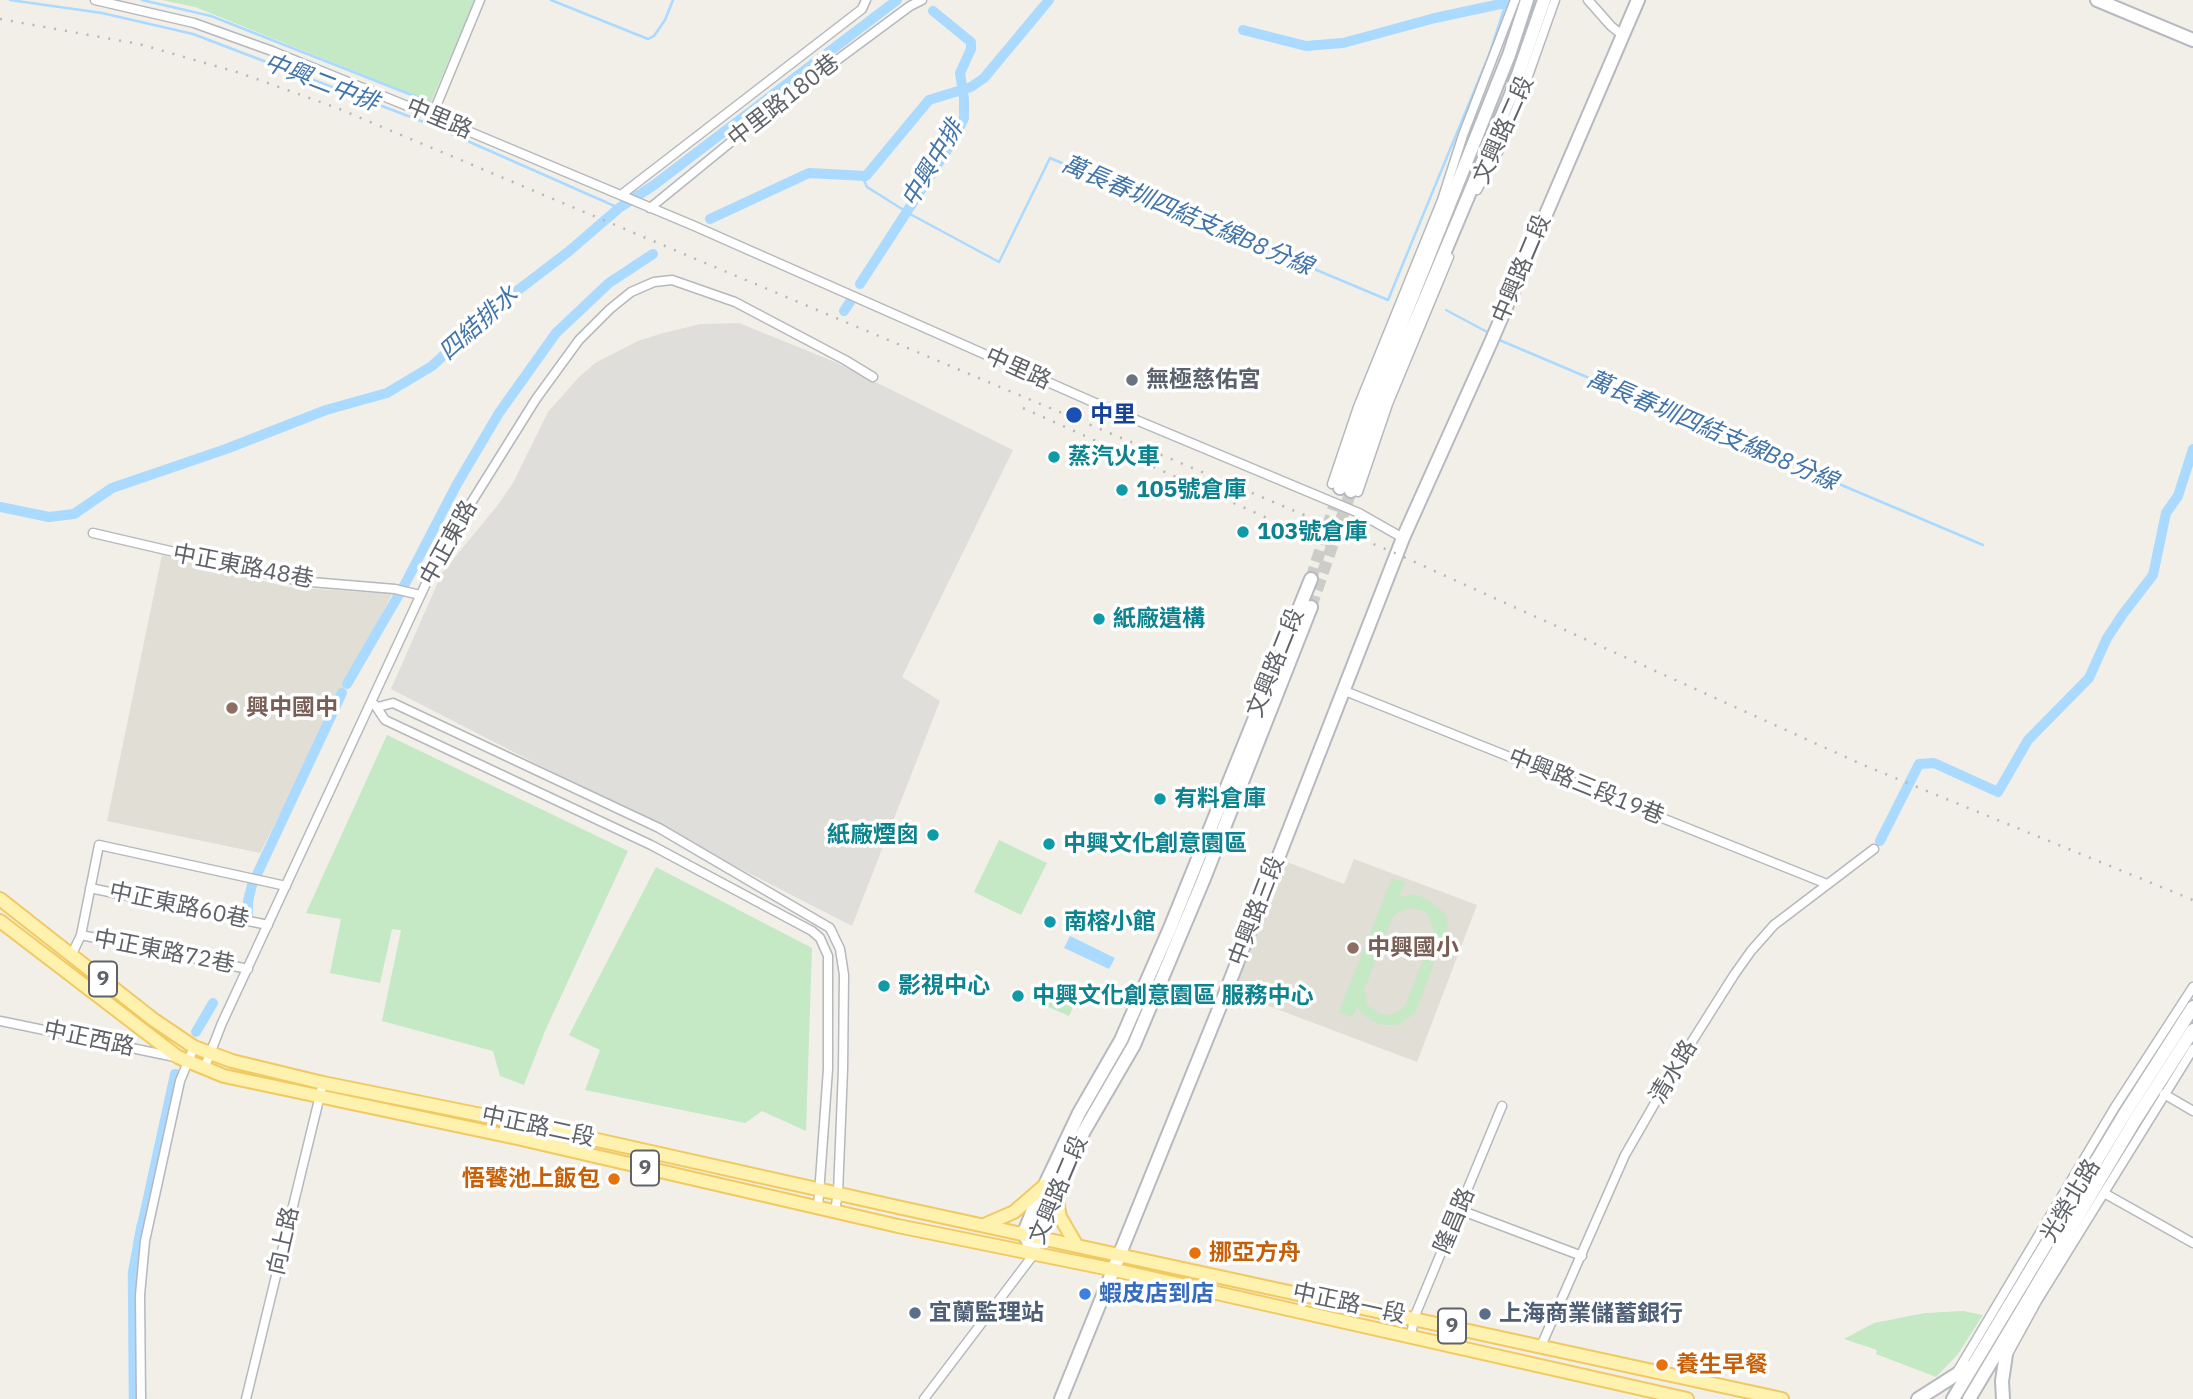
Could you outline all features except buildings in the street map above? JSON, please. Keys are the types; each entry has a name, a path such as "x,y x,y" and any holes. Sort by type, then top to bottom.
{"main road":[{"name":"中正路二段","path":"0,899 154,1020 194,1047 232,1061 321,1089 517,1138 818,1208 1115,1270"},
{"name":"中正路二段","path":"0,921 182,1060 225,1076 321,1089 521,1123 1121,1254"},
{"path":"984,1225 1014,1212 1044,1186"},
{"path":"1056,1195 1060,1217 1077,1246"},
{"name":"中正路一段","path":"1121,1254 1782,1399"},
{"name":"中正路一段","path":"1115,1270 1687,1399"}],"street":[{"name":"中里路","path":"95,0 194,23 272,51 432,116 692,225 1093,402 1359,513 1403,538"},
{"path":"432,116 480,0"},
{"path":"621,195 862,9 866,0"},
{"name":"中里路180巷","path":"650,208 775,106 910,6 922,0"},
{"name":"文興路二段","path":"1345,489 1358,407 1442,200 1515,0"},
{"name":"文興路二段","path":"1345,489 1363,420 1509,55 1527,0"},
{"name":"文興路二段","path":"1345,489 1512,92 1544,0"},
{"name":"文興路二段","path":"1345,489 1388,404 1466,214 1498,152 1555,0"},
{"path":"1588,0 1622,35"},
{"name":"中興路二段","path":"1403,538 1491,342 1638,0"},
{"path":"2097,0 2193,40"},
{"name":"中正東路","path":"204,1069 286,886 374,705 421,595 461,519 551,375 579,340 631,292 663,281 694,286 735,302 845,359 873,377"},
{"name":"中正東路48巷","path":"93,533 299,581 399,590 421,595"},
{"name":"中興路三段","path":"1061,1399 1345,691 1403,538"},
{"name":"文興路二段","path":"1034,1254 1024,1233 1079,1113 1121,1040 1170,928 1311,579"},
{"name":"文興路二段","path":"1034,1254 1037,1236 1084,1131 1134,1045 1203,881 1311,607"},
{"name":"中興路三段19巷","path":"1345,691 1827,884"},
{"path":"374,705 393,703 659,828 830,928 840,949 844,975 843,1069 835,1211"},
{"path":"374,705 385,720 651,845 812,931 820,938 828,956 828,1069 818,1208"},
{"path":"72,954 80,935 99,845 286,886"},
{"name":"清水路","path":"1541,1346 1625,1155 1674,1070 1734,975 1774,925 1874,849"},
{"name":"中正東路60巷","path":"90,888 268,925"},
{"name":"中正東路72巷","path":"80,935 248,969"},
{"name":"光榮北路","path":"1954,1377 2115,1107 2193,987"},
{"name":"光榮北路","path":"1953,1399 1971,1365 2124,1115 2193,1007"},
{"name":"中正西路","path":"0,1021 182,1060"},
{"name":"光榮北路","path":"1969,1399 2134,1122 2193,1030"},
{"path":"141,1399 141,1295 145,1241 182,1060 194,1047"},
{"name":"光榮北路","path":"2007,1355 2037,1301 2193,1049"},
{"name":"向上路","path":"246,1399 321,1089"},
{"path":"2164,1094 2193,1111"},
{"name":"隆昌路","path":"1411,1336 1414,1318 1502,1106"},
{"path":"2104,1194 2193,1243"},
{"path":"1460,1210 1582,1256"},
{"path":"924,1399 1034,1254"},
{"path":"2003,1399 2002,1381 2010,1330"},
{"path":"1919,1399 1971,1365"}],"shaded area":[{"path":"739,323 835,362 1013,450 902,677 940,701 852,926 391,689 442,573 497,506 513,483 548,412 579,377 595,363 638,341 701,324"},
{"name":"興中國中","path":"162,555 287,587 392,594 260,853 107,821"},
{"name":"中興國小","path":"1279,859 1344,884 1354,859 1477,905 1417,1062 1229,991"}],"green space":[{"path":"162,0 475,0 431,102 195,7"},
{"path":"387,735 628,851 545,1031 524,1085 500,1076 493,1051 382,1021 401,930 392,929 380,983 330,973 341,919 306,913"},
{"path":"999,840 1047,863 1021,915 974,892"},
{"path":"656,867 812,948 806,1131 762,1111 745,1123 585,1090 600,1050 569,1035"},
{"path":"1392,878 1405,882 1399,897 1415,894 1429,900 1446,915 1448,927 1415,1013 1398,1025 1384,1025 1371,1021 1357,1008 1352,1017 1339,1012","holes":["1410,908 1428,915 1434,932 1406,1004 1400,1011 1388,1015 1380,1014 1368,1006 1364,990 1392,918 1398,912"]},
{"path":"1055,984 1079,994 1069,1016 1046,1006"},
{"path":"1963,1311 1983,1315 1958,1354 1936,1377 1876,1354 1877,1350 1844,1339 1874,1323 1925,1313"}],"water":[{"path":"1070,936 1115,958 1109,969 1064,948"}],"waterway":[{"name":"中興二中排","path":"10,0 102,13 193,34 429,124 619,208"},
{"path":"142,0 211,16 432,103"},
{"path":"551,0 648,39 654,36 665,20 673,0"},
{"name":"四結排水","path":"0,507 49,517 74,514 112,488 226,449 326,410 387,393 432,366 496,307 568,252 619,208 654,185 897,0"},
{"path":"710,219 809,173 866,176 929,100 971,87 984,78 1049,0"},
{"name":"萬長春圳四結支線B8分線","path":"862,176 867,187 910,214 999,262 1050,158 1388,300 1489,55 1507,0"},
{"path":"1243,30 1306,46 1343,43 1435,18 1505,3"},
{"name":"中興中排","path":"860,284 954,139 964,118 960,73 971,49 971,42 933,11"},
{"path":"347,684 499,413 556,333 609,283 653,254"},
{"name":"中興中排","path":"844,311 850,302"},
{"name":"萬長春圳四結支線B8分線","path":"1446,310 1489,333"},
{"name":"萬長春圳四結支線B8分線","path":"1497,339 1983,545"},
{"path":"1880,841 1919,764 1934,763 1998,792 2028,740 2089,678 2107,638 2153,575 2166,513 2178,496 2193,449"},
{"path":"248,916 252,885 342,693"},
{"path":"196,1032 213,1003"},
{"path":"135,1399 134,1279 139,1239 175,1074"},
{"path":"130,1399 129,1273 153,1162 156,1162"}],"tunnel":[{"path":"1311,579 1340,488"},
{"path":"1311,607 1351,491"}],"railway":[{"path":"0,19 139,44 240,73 337,108 1397,554 1861,764 2193,900"},
{"path":"1023,408 1307,536"}],"place":[{"name":"無極慈佑宮","path":"1132,380"},
{"name":"中里","path":"1074,415"},
{"name":"蒸汽火車","path":"1054,457"},
{"name":"105號倉庫","path":"1122,490"},
{"name":"103號倉庫","path":"1243,532"},
{"name":"紙廠遺構","path":"1099,619"},
{"name":"興中國中","path":"232,708"},
{"name":"有料倉庫","path":"1160,799"},
{"name":"紙廠煙囪","path":"933,835"},
{"name":"中興文化創意園區","path":"1049,844"},
{"name":"南榕小館","path":"1050,922"},
{"name":"中興國小","path":"1353,948"},
{"name":"影視中心","path":"884,986"},
{"name":"中興文化創意園區 服務中心","path":"1018,996"},
{"name":"悟饕池上飯包","path":"614,1179"},
{"name":"挪亞方舟","path":"1195,1253"},
{"name":"蝦皮店到店","path":"1085,1294"},
{"name":"宜蘭監理站","path":"915,1313"},
{"name":"上海商業儲蓄銀行","path":"1485,1314"},
{"name":"養生早餐","path":"1662,1365"}]}
